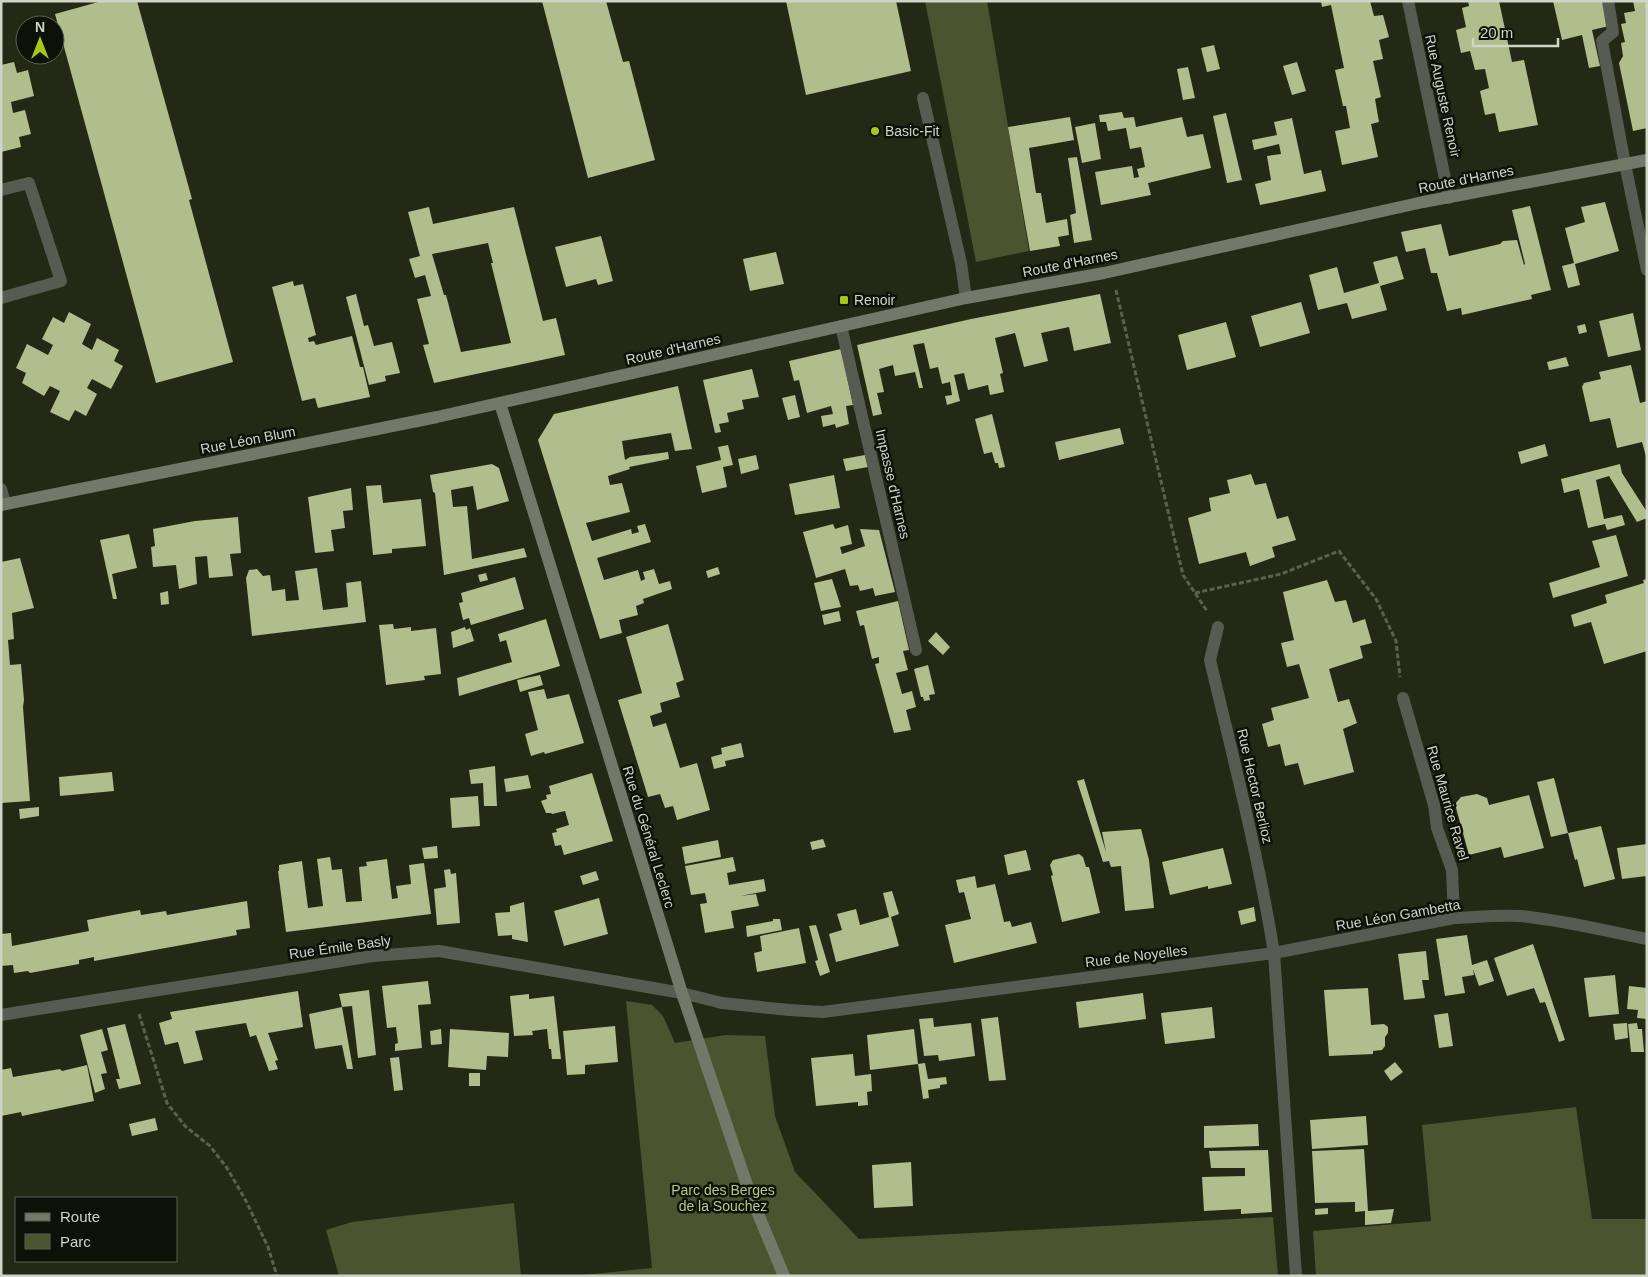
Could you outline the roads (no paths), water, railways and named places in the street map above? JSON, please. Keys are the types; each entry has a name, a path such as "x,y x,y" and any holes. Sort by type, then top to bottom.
{"street":[{"name":"Rue Auguste Renoir","path":"1408,1 1450,198"},
{"path":"1608,1 1613,32 1602,41 1647,270"},
{"path":"923,98 961,262 966,298"},
{"name":"Route d'Harnes","path":"500,403 966,298 1104,272 1450,198 1647,160"},
{"path":"1,190 29,183 61,282 1,298"},
{"name":"Impasse d'Harnes","path":"841,326 916,650"},
{"name":"Rue Léon Blum","path":"3,504 500,403"},
{"name":"Rue du Général Leclerc","path":"500,403 682,993 751,1197 784,1276"},
{"path":"1,489 3,504"},
{"name":"Rue Hector Berlioz","path":"1218,628 1210,660 1255,853 1274,953"},
{"name":"Rue Maurice Ravel","path":"1403,698 1434,805 1437,828 1452,870 1454,918"},
{"name":"Rue Léon Gambetta","path":"1274,953 1454,918 1520,916 1647,939"},
{"name":"Rue Émile Basly","path":"1,1015 373,956 439,951 682,993"},
{"path":"1274,953 1296,1276"},
{"name":"Rue de Noyelles","path":"682,993 722,1003 823,1012 1274,953"}],"place":[{"name":"Basic-Fit","path":"875,131"},
{"name":"Renoir","path":"844,300"}],"park label":[{"name":"Parc des Berges de la Souchez","path":"723,1198"}]}
